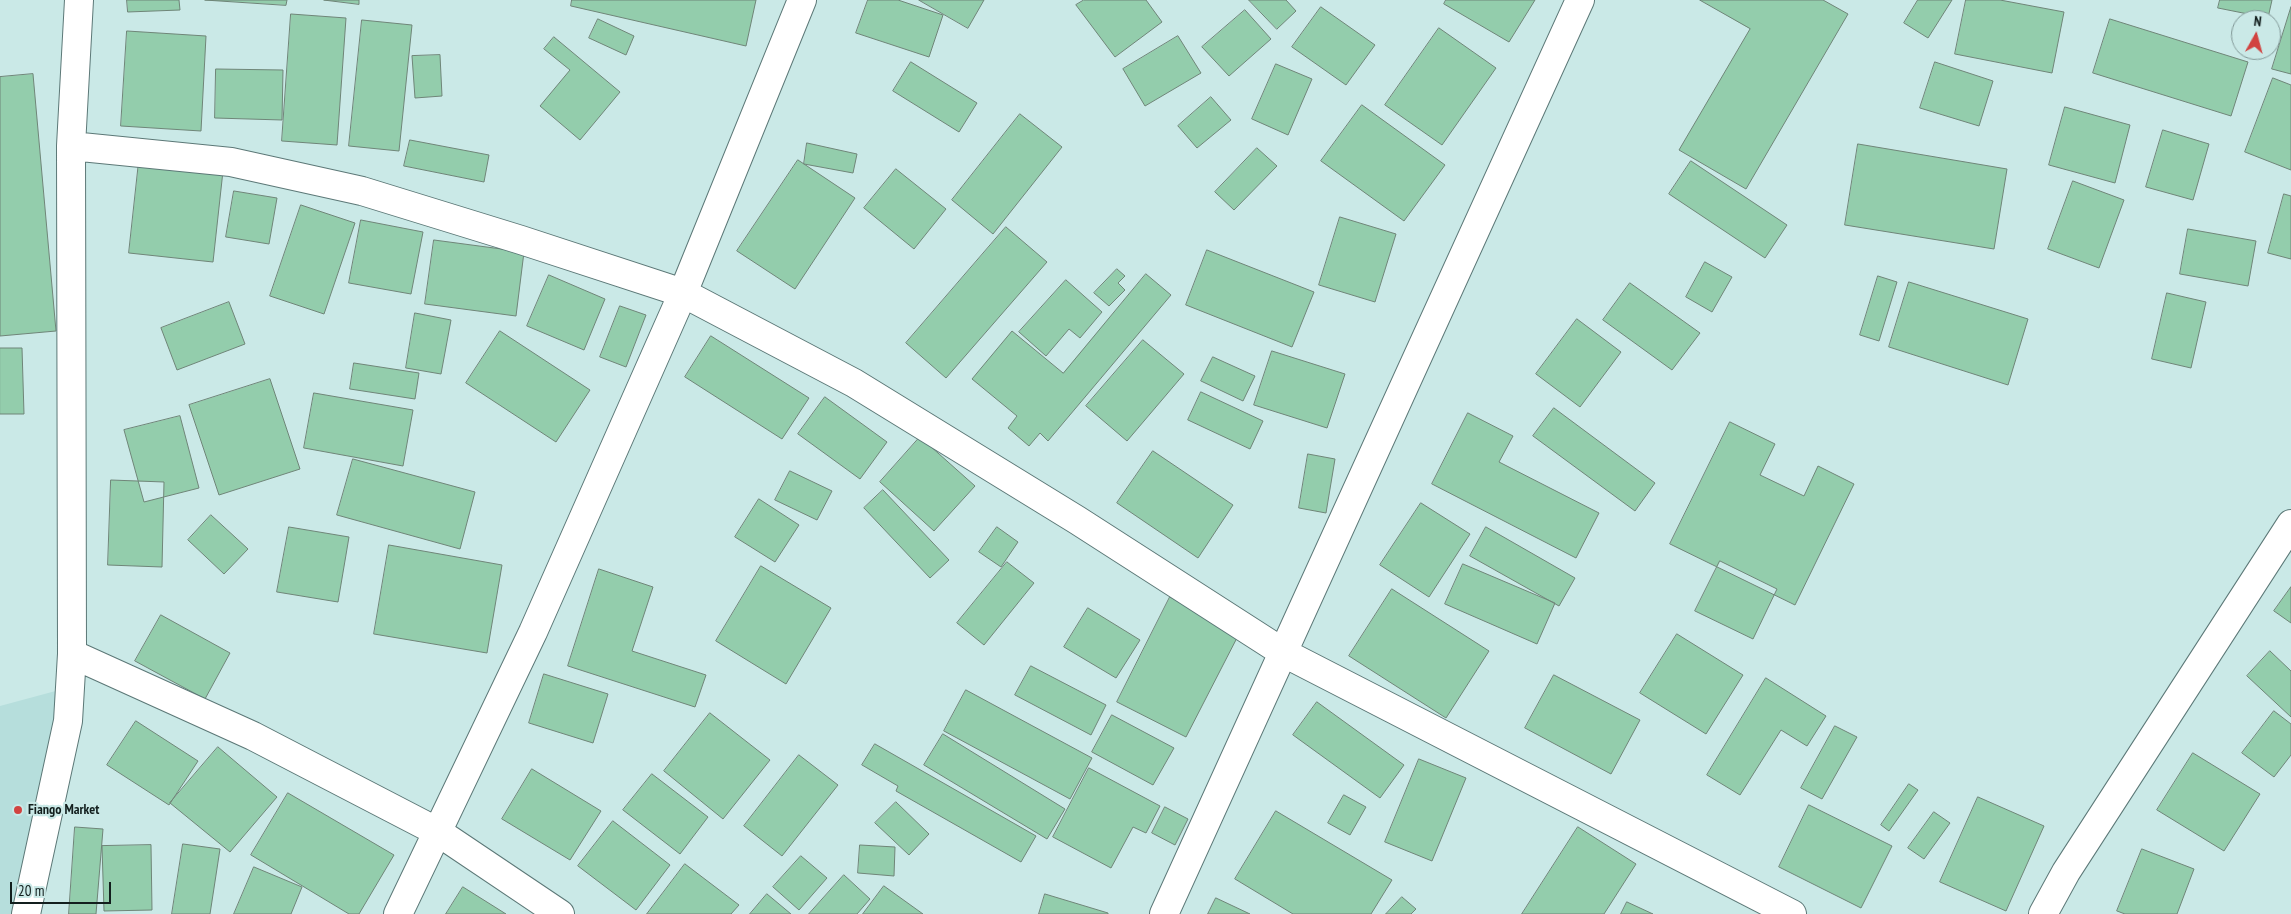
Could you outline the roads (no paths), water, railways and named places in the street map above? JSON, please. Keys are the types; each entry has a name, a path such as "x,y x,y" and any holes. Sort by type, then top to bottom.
{"street":[{"path":"26,914 68,721 72,654 71,146 79,0"},
{"path":"398,914 533,632 683,293 802,0"},
{"path":"1164,914 1580,0"},
{"path":"71,146 231,162 362,191 683,293 854,382 1077,520 1284,653 1792,914"},
{"path":"2042,914 2066,872 2291,524"},
{"path":"72,654 253,736 438,832 560,914"}],"place":[{"name":"Fiango Market","path":"18,810"}]}
